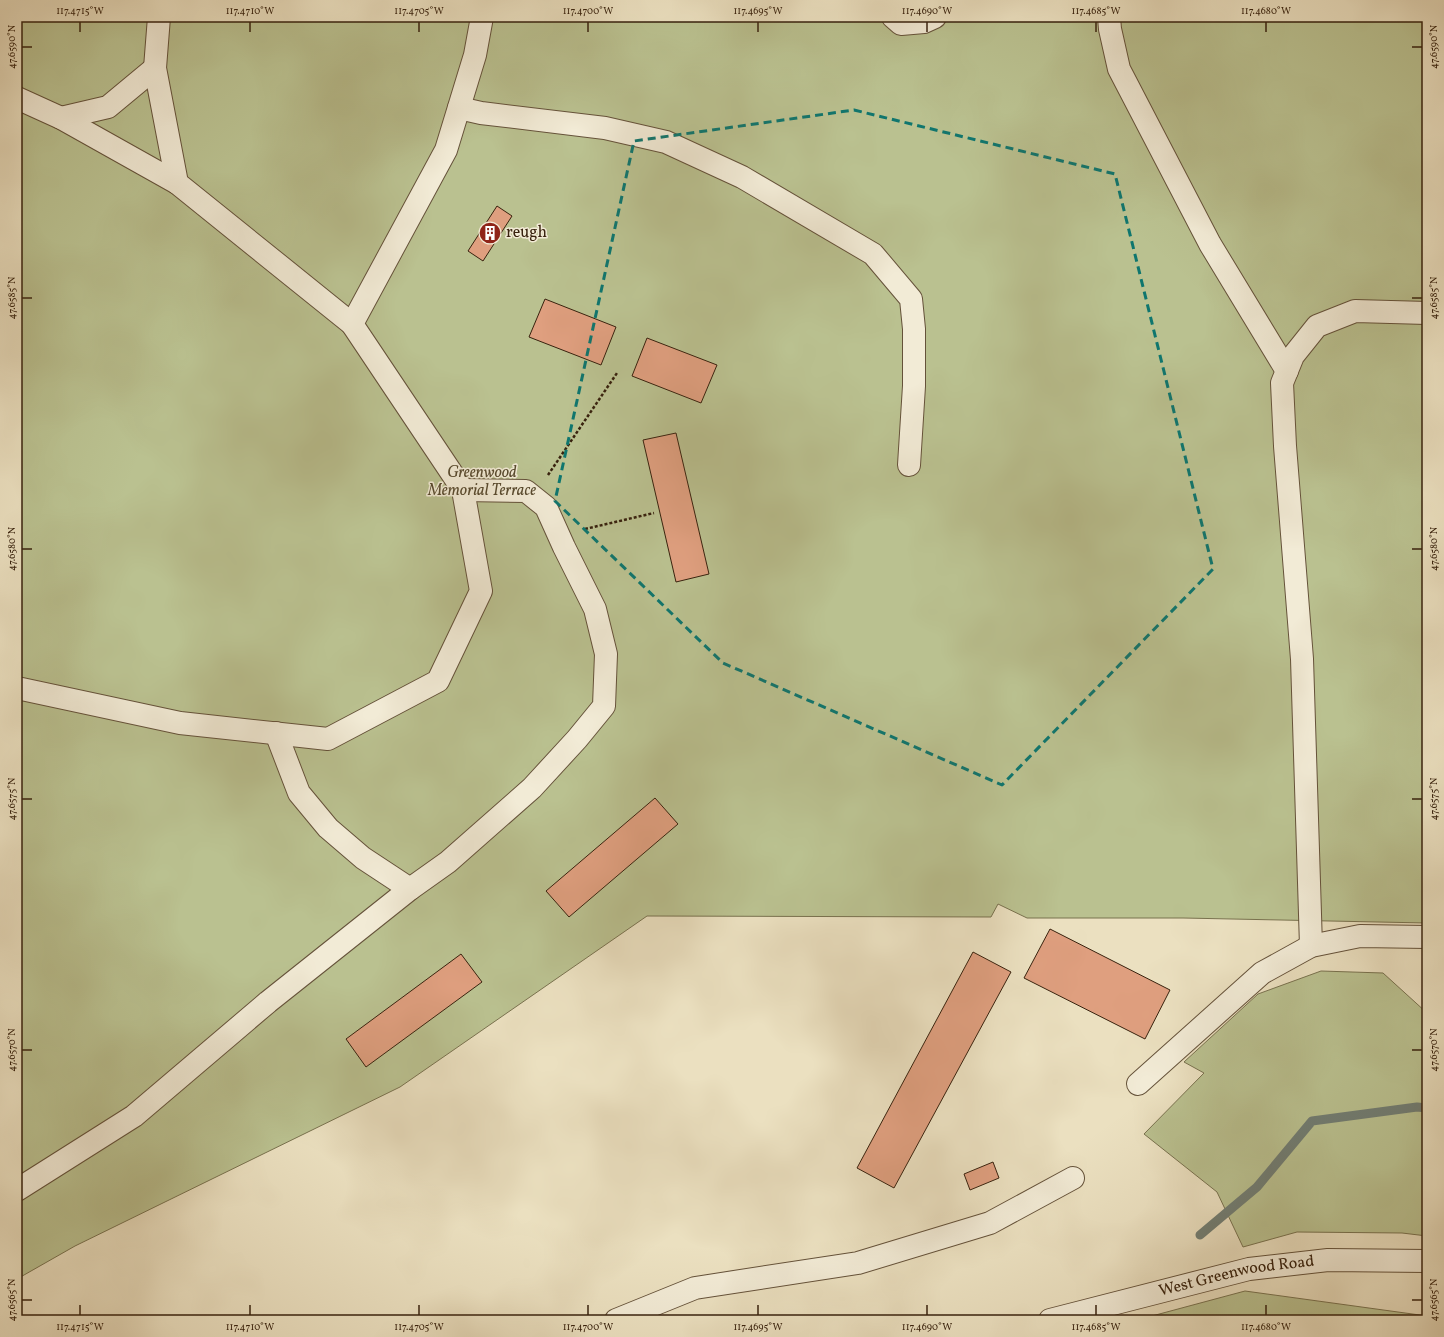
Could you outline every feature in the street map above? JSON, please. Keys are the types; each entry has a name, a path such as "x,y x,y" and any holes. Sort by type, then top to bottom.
{"street":[{"path":"159,17 155,68 177,183"},
{"path":"352,324 446,150 475,56 482,17"},
{"path":"893,17 901,24 924,22 935,17"},
{"path":"1109,17 1110,29 1119,68 1210,244 1287,371"},
{"path":"61,118 108,107 155,68"},
{"path":"17,98 61,118 177,183 352,324 463,490 481,591 438,681 328,738 180,723 17,688"},
{"path":"459,108 481,113 605,128 666,142 742,177 873,254 911,299 914,329 914,386 909,465"},
{"path":"1311,946 1302,659 1285,446 1282,383 1293,356 1317,326 1355,311 1427,313"},
{"path":"18,1188 134,1116 268,1002 410,889 448,862 532,788 577,739 604,706 606,654 596,609 546,507 526,491 463,490"},
{"path":"276,733 299,793 328,828 363,858 410,889"},
{"path":"1138,1084 1262,973 1311,946 1360,936 1427,937"},
{"path":"616,1320 695,1288 858,1263 990,1223 1073,1178"},
{"name":"West Greenwood Road","path":"1050,1320 1249,1269 1328,1260 1427,1261"}],"path":[{"path":"534,496 617,373"},
{"path":"559,536 654,513"}],"highlighted area":[{"path":"854,110 1115,174 1213,569 1002,785 723,663 555,501 634,141"}],"green space":[{"name":"Greenwood Memorial Terrace","path":"17,17 1427,17 1427,923 1183,918 1027,918 998,904 991,917 647,916 400,1087 75,1246 17,1279"},
{"path":"1321,971 1383,973 1427,1013 1427,1236 1402,1233 1297,1232 1243,1247 1217,1192 1144,1134 1204,1073 1184,1062 1258,994"},
{"path":"1245,1291 1427,1316 1427,1320 1137,1320"}],"building":[{"name":"reugh","path":"497,206 512,216 483,261 468,251"},
{"path":"545,299 616,327 601,365 529,337"},
{"path":"647,338 717,365 701,403 632,376"},
{"path":"676,433 709,574 676,582 643,440"},
{"path":"655,798 678,824 569,917 546,891"},
{"path":"1050,929 1170,990 1145,1039 1024,978"},
{"path":"973,952 1011,972 894,1188 857,1168"},
{"path":"461,954 482,982 366,1067 346,1039"},
{"path":"993,1162 999,1178 970,1190 964,1174"}],"waterway":[{"path":"1200,1235 1257,1187 1312,1121 1417,1107 1427,1108"}],"place":[{"name":"reugh","path":"490,233"}]}
